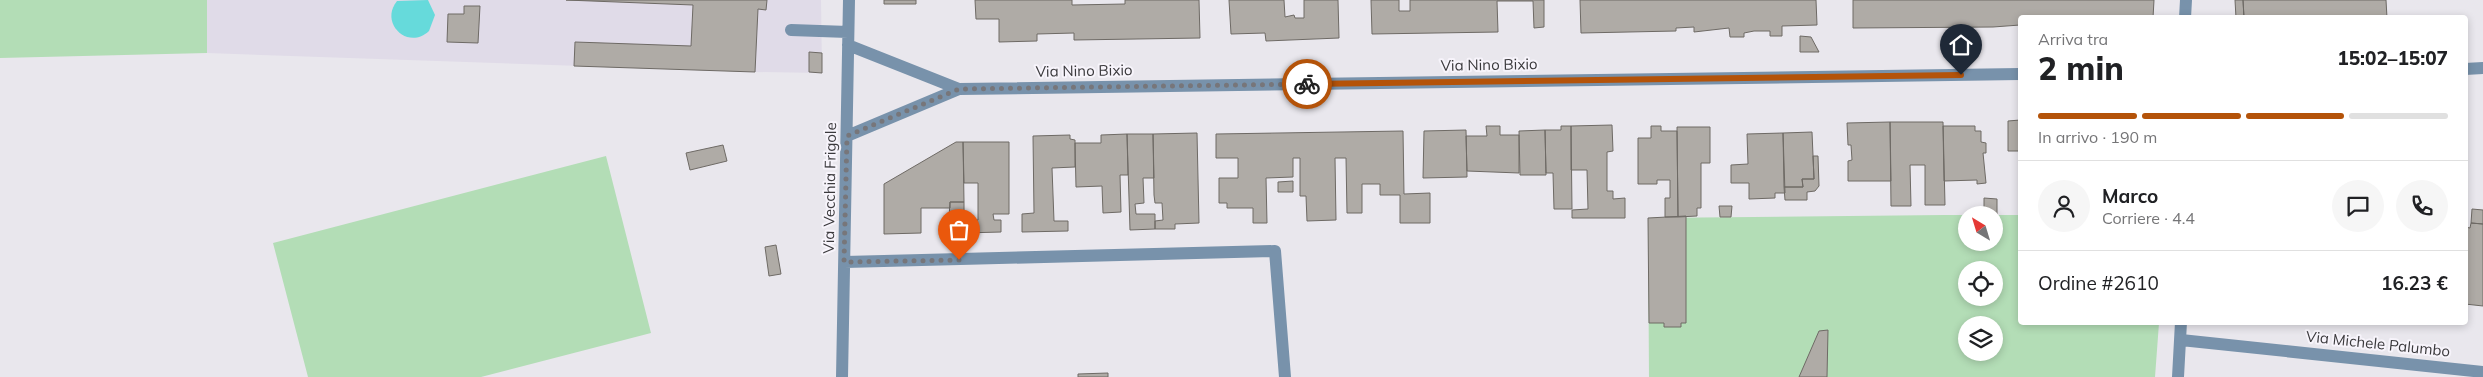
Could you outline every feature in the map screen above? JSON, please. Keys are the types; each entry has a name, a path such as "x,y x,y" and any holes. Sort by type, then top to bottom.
{"street":[{"name":"Via Vecchia Frigole","path":"842,377 849,0"},
{"path":"2185,15 2186,0"},
{"path":"790,30 848,38"},
{"name":"Via Nino Bixio","path":"848,38 959,89"},
{"path":"2468,69 2483,68"},
{"name":"Via Nino Bixio","path":"847,136 959,89 2018,74"},
{"path":"844,262 1275,251 1285,377"},
{"path":"2178,377 2181,325"},
{"name":"Via Michele Palumbo","path":"2181,340 2483,372"},
{"path":"2482,377 2483,372"}],"shaded area":[{"path":"207,0 821,0 822,73 207,53"}],"green space":[{"path":"0,0 207,0 207,53 0,58"},
{"path":"606,156 651,333 481,377 308,377 273,243"},
{"path":"1958,215 1958,251 2003,251 2003,215 2018,215 2018,325 2159,325 2155,377 1649,377 1648,218"}],"water":[{"path":"428,0 435,15 429,31 413,38 398,32 391,18 392,9 397,1"}],"building":[{"path":"566,0 767,0 766,10 758,9 755,72 574,66 575,42 691,46 693,5"},
{"path":"884,0 916,0 916,4 884,4"},
{"path":"975,0 1072,0 1072,5 1125,4 1125,0 1199,0 1200,38 1074,40 1074,33 1037,34 1037,41 999,42 999,19 976,19"},
{"path":"1229,0 1284,0 1285,17 1294,15 1295,18 1304,18 1304,0 1338,0 1339,38 1266,41 1265,33 1231,34"},
{"path":"1371,0 1399,0 1399,11 1410,11 1410,0 1544,0 1544,27 1534,28 1533,1 1497,1 1498,32 1372,34"},
{"path":"1580,0 1816,0 1817,25 1782,26 1782,36 1770,36 1770,31 1754,31 1744,33 1744,37 1730,37 1729,28 1694,32 1694,27 1676,28 1676,31 1581,33"},
{"path":"1853,0 2154,0 2153,15 2018,15 2018,25 1853,28"},
{"path":"2235,0 2243,0 2244,15 2236,15"},
{"path":"2243,0 2386,0 2387,15 2244,15"},
{"path":"464,6 480,6 478,43 447,42 448,14 464,14"},
{"path":"1800,36 1811,37 1819,52 1800,52"},
{"path":"809,52 822,53 822,73 809,72"},
{"path":"2018,120 2018,151 2008,151 2008,121"},
{"path":"1890,122 1943,122 1945,205 1925,205 1925,165 1910,165 1911,206 1891,206"},
{"path":"1890,122 1891,181 1848,181 1848,161 1852,160 1851,145 1848,145 1847,123"},
{"path":"1612,125 1613,151 1607,152 1607,191 1613,191 1613,199 1625,198 1625,218 1572,218 1572,210 1588,209 1587,170 1571,170 1571,126"},
{"path":"1486,126 1500,126 1500,135 1519,135 1519,173 1467,171 1466,136 1487,136"},
{"path":"1561,126 1571,126 1572,209 1554,209 1553,173 1546,173 1545,130 1561,130"},
{"path":"1651,126 1661,126 1661,131 1677,131 1678,217 1665,217 1665,198 1670,198 1670,180 1657,180 1657,184 1638,184 1638,138 1651,138"},
{"path":"1943,126 1975,126 1975,131 1981,131 1981,142 1986,143 1986,153 1983,153 1986,183 1977,184 1977,180 1944,181"},
{"path":"1677,127 1710,127 1710,163 1701,163 1701,208 1697,208 1697,216 1678,217"},
{"path":"1466,130 1467,177 1423,178 1424,131"},
{"path":"1545,130 1546,175 1520,175 1519,131"},
{"path":"1403,131 1404,194 1430,193 1430,223 1400,223 1400,195 1380,195 1380,184 1362,184 1362,213 1347,213 1346,158 1335,158 1336,220 1307,221 1306,196 1300,196 1300,158 1293,158 1293,177 1266,178 1267,223 1253,223 1253,208 1227,208 1227,203 1219,203 1219,178 1238,178 1238,158 1216,158 1216,134"},
{"path":"1812,132 1814,179 1802,179 1803,187 1784,187 1783,133"},
{"path":"1197,133 1199,223 1175,224 1175,229 1155,229 1155,221 1163,220 1162,203 1155,203 1154,195 1153,134"},
{"path":"1783,133 1785,193 1775,193 1775,198 1749,199 1749,183 1731,183 1731,165 1748,164 1747,134"},
{"path":"1127,134 1128,175 1120,175 1121,212 1103,213 1102,186 1076,187 1075,143 1101,143 1101,135"},
{"path":"1127,134 1153,134 1154,178 1143,178 1144,203 1135,204 1136,214 1155,214 1155,229 1130,230"},
{"path":"1070,135 1070,139 1075,140 1075,167 1052,168 1054,221 1068,221 1068,231 1022,232 1022,214 1034,213 1033,136"},
{"path":"956,142 963,142 964,202 950,202 950,208 921,208 921,233 884,234 884,184"},
{"path":"963,142 1009,142 1009,214 993,214 994,220 1001,220 1001,232 964,233 964,220 978,220 978,183 964,183"},
{"path":"723,145 727,161 690,170 686,153"},
{"path":"1813,156 1818,156 1819,186 1815,191 1807,192 1807,200 1785,200 1784,187 1803,187 1802,179 1814,179"},
{"path":"1293,181 1293,192 1278,192 1278,182"},
{"path":"1984,198 1997,199 1997,206 1984,206"},
{"path":"950,202 964,202 964,233 948,233"},
{"path":"1719,206 1732,206 1731,217 1720,217"},
{"path":"2472,209 2483,210 2483,224 2471,223"},
{"path":"1686,216 1686,323 1681,323 1681,327 1664,327 1664,323 1649,323 1648,218"},
{"path":"2471,223 2483,224 2483,306 2468,304 2468,228 2470,228"},
{"path":"776,245 781,274 769,276 765,247"},
{"path":"1828,330 1827,377 1799,377 1819,331"},
{"path":"1108,373 1108,377 1078,377 1078,374"}],"way so far":[{"path":"959,260 844,262 847,136 959,89 1307,84"}],"route":[{"path":"1307,84 1961,75"}]}
